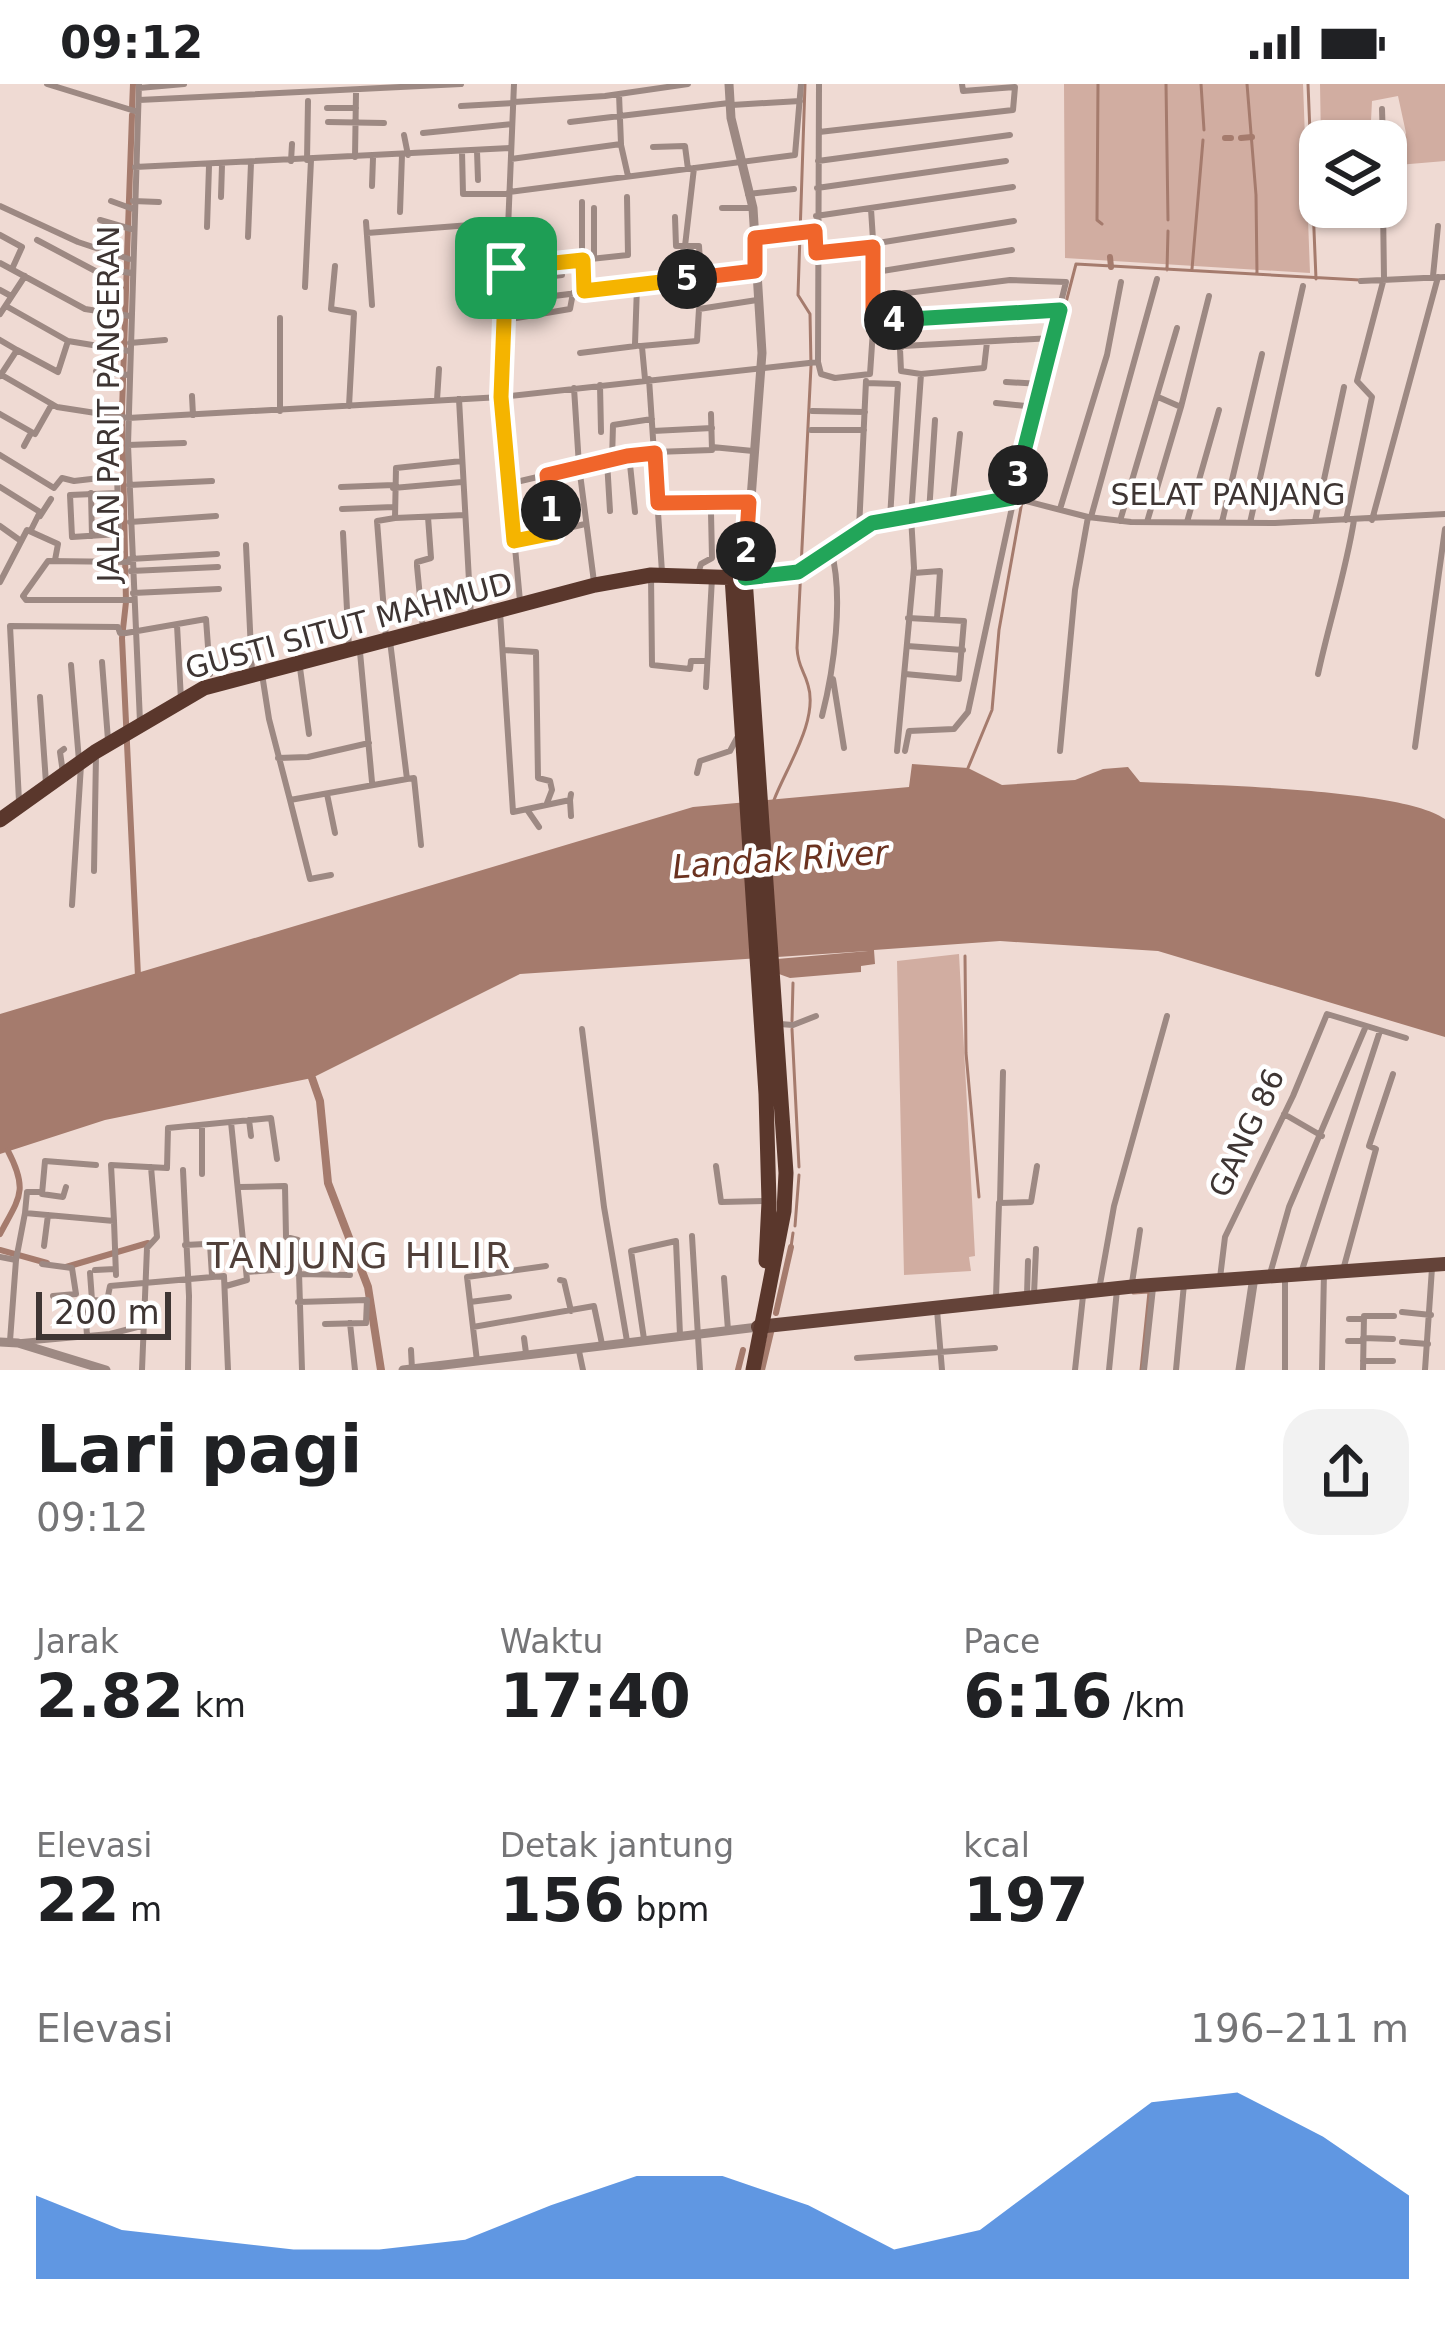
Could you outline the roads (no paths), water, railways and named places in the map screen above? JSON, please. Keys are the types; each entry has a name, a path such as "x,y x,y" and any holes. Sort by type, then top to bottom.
{"highway":[{"name":"GUSTI SITUT MAHMUD","path":"0,820 109,745 204,688 595,585 657,575 738,577"},
{"path":"738,577 771,1020 776,1258 766,1307 773,1325"},
{"path":"747,714 741,736 751,771"},
{"path":"751,1370 773,1325 777,1200"}],"main road":[{"path":"773,1325 1220,1276 1438,1264"},
{"path":"766,1307 777,1317 773,1325"}],"street":[{"path":"47,84 138,112"},
{"path":"139,86 184,84"},
{"path":"274,94 275,84"},
{"path":"139,100 456,84"},
{"path":"514,84 501,397 520,607"},
{"path":"461,106 688,84"},
{"path":"728,84 753,208 762,367 738,577"},
{"path":"801,84 818,132 812,231 816,253 813,362 821,374 830,377 898,384 890,519"},
{"path":"462,152 463,194 509,193 796,154 807,97 819,84"},
{"path":"818,132 1013,110 1015,87 963,91 962,84"},
{"name":"JALAN PARIT PANGERAN","path":"109,745 128,633 130,522 122,499 129,485 124,371 139,86"},
{"path":"355,158 358,89"},
{"path":"620,94 620,145 628,176"},
{"path":"569,122 807,97"},
{"path":"305,287 308,101"},
{"path":"327,108 356,108"},
{"path":"1382,109 1382,120"},
{"path":"328,122 384,123"},
{"path":"423,133 512,124"},
{"path":"400,212 404,135"},
{"path":"818,161 1010,135"},
{"path":"291,161 292,143"},
{"path":"334,159 336,145"},
{"path":"511,159 620,145"},
{"path":"653,147 685,146 694,182 689,188 688,246"},
{"path":"135,167 512,148"},
{"path":"477,151 478,180"},
{"path":"726,154 728,164"},
{"path":"372,187 373,158"},
{"path":"817,188 1006,161"},
{"path":"248,237 251,163"},
{"path":"207,227 209,166"},
{"path":"221,197 222,166"},
{"path":"180,168 181,180"},
{"path":"816,216 1012,187"},
{"path":"748,194 794,189"},
{"path":"506,268 628,255 627,197"},
{"path":"111,201 130,206 158,202"},
{"path":"582,202 584,291"},
{"path":"0,206 78,242 131,259"},
{"path":"594,259 595,208"},
{"path":"722,208 753,208"},
{"path":"859,529 876,272 872,209"},
{"path":"675,217 676,246 699,246 701,277"},
{"path":"100,220 132,229"},
{"path":"366,221 371,305"},
{"path":"816,253 1014,221"},
{"path":"367,233 509,222"},
{"path":"1372,520 1438,278 1438,226"},
{"path":"1318,674 1336,590 1350,552 1350,520 1372,397 1360,388 1357,378 1384,278 1383,228"},
{"path":"755,238 812,231"},
{"path":"0,235 22,248 12,269"},
{"path":"37,240 101,274 127,273"},
{"path":"876,272 1012,250"},
{"path":"674,260 676,280"},
{"path":"0,262 85,309 127,315"},
{"path":"335,266 331,309 354,313 350,406"},
{"path":"505,302 755,271"},
{"path":"506,282 562,275"},
{"path":"25,276 2,312 68,341 126,349 165,340"},
{"path":"1361,281 1438,278"},
{"path":"1060,751 1075,590 1090,517 1156,279"},
{"path":"875,296 1010,280 1065,281 968,712 954,729 909,731 901,751 921,374"},
{"path":"1060,509 1107,355 1121,282"},
{"path":"637,285 638,346 647,379 658,503 652,665 690,669 692,662 707,662"},
{"path":"1250,523 1303,286"},
{"path":"0,290 11,296"},
{"path":"505,320 570,309 573,293"},
{"path":"1148,521 1209,296"},
{"path":"580,353 697,341 699,309 757,300"},
{"path":"873,321 1060,310"},
{"path":"280,318 280,411"},
{"path":"1120,521 1177,328"},
{"path":"988,342 984,368 902,373 901,347 1053,338"},
{"path":"0,340 58,372 68,341"},
{"path":"17,350 0,375 52,404 124,418 501,397 813,362"},
{"path":"1222,522 1262,354"},
{"path":"437,400 439,369"},
{"path":"96,371 124,371"},
{"path":"1006,382 1042,384"},
{"path":"600,385 601,432"},
{"path":"1315,521 1344,387"},
{"path":"574,388 595,585"},
{"path":"192,397 194,415"},
{"path":"1158,398 1181,407"},
{"path":"459,399 471,620"},
{"path":"997,403 1036,407"},
{"path":"0,414 36,434 52,404"},
{"path":"1187,522 1219,410"},
{"path":"812,411 865,412"},
{"path":"711,414 712,447"},
{"path":"610,511 613,425 652,419"},
{"path":"929,513 935,420"},
{"path":"653,431 712,428"},
{"path":"811,430 864,430"},
{"path":"24,446 31,433"},
{"path":"952,508 959,434"},
{"path":"128,445 184,443"},
{"path":"511,483 629,455 712,447 753,452"},
{"path":"0,454 54,488 62,478 74,482 116,476 122,499 119,533 70,536 71,494 122,499"},
{"path":"629,455 635,512"},
{"path":"394,518 399,467 462,461"},
{"path":"547,475 554,533"},
{"path":"129,485 212,481"},
{"path":"341,487 463,482"},
{"path":"0,487 40,516"},
{"path":"91,493 92,536"},
{"path":"0,582 51,499"},
{"name":"SELAT PANJANG","path":"738,577 798,572 859,529 890,519 1018,499 1120,521 1250,523 1445,514"},
{"path":"658,503 749,502"},
{"path":"342,509 394,507"},
{"path":"706,687 701,564 712,558 710,513"},
{"path":"421,845 388,641 377,521 465,515"},
{"path":"130,522 216,516"},
{"path":"424,633 417,562 430,558 428,517"},
{"path":"514,541 586,524"},
{"path":"0,526 58,544 55,560"},
{"path":"1414,747 1445,529"},
{"path":"343,532 372,783"},
{"path":"246,545 257,674 278,758 310,879 331,875"},
{"path":"822,716 832,675 836,577 831,550"},
{"path":"128,563 217,554"},
{"path":"218,567 55,560 40,568 25,598 129,598 219,589"},
{"path":"913,573 940,571 937,619"},
{"path":"500,612 513,812 571,797 571,816"},
{"path":"904,674 959,679 962,650 964,621 908,618"},
{"path":"20,805 10,626 118,627 128,633 207,620 210,674"},
{"path":"177,625 181,700"},
{"path":"907,646 962,650"},
{"path":"504,650 536,652 538,779 548,778 547,803"},
{"path":"2,663 12,662"},
{"path":"94,871 109,745 102,662"},
{"path":"299,664 309,734"},
{"path":"71,665 109,745 71,905"},
{"path":"832,675 844,748"},
{"path":"40,697 46,786"},
{"path":"3,715 15,714"},
{"path":"697,773 700,761 730,751 741,736"},
{"path":"278,758 308,757 369,743"},
{"path":"63,775 60,752 64,749"},
{"path":"290,800 412,777"},
{"path":"327,794 335,833"},
{"path":"528,811 538,827"},
{"name":"GANG 86","path":"1220,1276 1225,1237 1327,1015 1366,1026"},
{"path":"771,1020 793,1025 816,1016"},
{"path":"1075,1370 1091,1291 1167,1016"},
{"path":"1286,1370 1277,1275 1289,1207 1366,1026 1406,1038"},
{"path":"582,1029 627,1341"},
{"path":"1240,1370 1380,1030"},
{"path":"996,1301 1003,1072"},
{"path":"1343,1270 1376,1149 1369,1146 1393,1074"},
{"path":"1284,1114 1322,1136"},
{"path":"87,1336 93,1272 116,1272 110,1165 167,1168 165,1129 271,1118 277,1159"},
{"path":"249,1120 250,1136"},
{"path":"225,1286 245,1283 247,1272 231,1122"},
{"path":"202,1125 202,1174"},
{"path":"42,1192 45,1161 96,1165"},
{"path":"716,1166 721,1202 777,1200"},
{"path":"1000,1202 1030,1202 1037,1166"},
{"path":"142,1370 147,1248 157,1237 151,1167"},
{"path":"183,1170 188,1370"},
{"path":"239,1187 285,1186 286,1237 298,1240 302,1370"},
{"path":"10,1342 27,1192 63,1197 66,1187"},
{"path":"25,1213 114,1221"},
{"path":"44,1246 48,1215"},
{"path":"1109,1370 1140,1230"},
{"path":"692,1235 700,1370"},
{"path":"644,1339 632,1251 676,1240 680,1335"},
{"path":"185,1245 245,1242"},
{"path":"209,1244 213,1277"},
{"path":"1030,1298 1036,1249"},
{"path":"0,1256 17,1256"},
{"path":"1028,1261 1030,1298"},
{"path":"42,1264 72,1268 80,1302 107,1300 110,1286 224,1276 228,1370"},
{"path":"1425,1370 1438,1264"},
{"path":"470,1364 472,1327 466,1277 546,1266"},
{"path":"1322,1370 1324,1271"},
{"path":"247,1272 350,1275"},
{"path":"490,1274 491,1283"},
{"path":"724,1278 728,1330"},
{"path":"560,1280 571,1311"},
{"path":"1176,1370 1184,1282"},
{"path":"1144,1370 1153,1285"},
{"path":"53,1296 76,1294"},
{"path":"470,1302 509,1297"},
{"path":"298,1302 367,1300 366,1323 325,1324"},
{"path":"472,1327 594,1306 602,1344"},
{"path":"937,1306 942,1370"},
{"path":"1393,1361 1363,1366 1366,1315 1431,1315"},
{"path":"1348,1319 1364,1319"},
{"path":"350,1323 355,1370"},
{"path":"10,1342 87,1336 145,1325"},
{"path":"411,1350 408,1370 773,1325"},
{"path":"524,1338 533,1370"},
{"path":"1348,1341 1428,1344"},
{"path":"10,1342 106,1370"},
{"path":"578,1347 583,1370"},
{"path":"856,1358 995,1348"}],"water":[{"name":"Landak River","path":"912,764 968,768 1002,785 1075,780 1103,769 1128,767 1140,782 1346,794 1422,809 1445,819 1445,1037 1158,951 1000,941 874,950 875,964 861,966 861,972 790,978 779,974 777,959 868,951 520,974 312,1078 105,1120 0,1154 0,1014 693,807 909,787"}],"waterway":[{"path":"132,108 133,84"},
{"path":"774,800 800,744 810,699 797,648 811,366 810,314 798,295 805,84"},
{"path":"1098,84 1097,220 1102,224"},
{"path":"1166,84 1168,220"},
{"path":"1201,84 1204,130"},
{"path":"1247,84 1257,274"},
{"path":"1308,84 1316,279"},
{"path":"127,256 132,115"},
{"path":"1241,138 1252,137"},
{"path":"1225,138 1231,138"},
{"path":"1192,269 1203,140"},
{"path":"1167,270 1168,231"},
{"path":"1110,257 1111,267"},
{"path":"127,260 122,638 138,976"},
{"path":"968,768 992,710 999,630 1023,496 1016,494 1076,264 1360,280"},
{"path":"965,956 966,1053 979,1197"},
{"path":"792,1021 793,983"},
{"path":"792,1029 799,1167"},
{"path":"312,1078 320,1101 328,1183 368,1287 381,1370"},
{"path":"0,1234 20,1185 8,1151"},
{"path":"795,1226 799,1175"},
{"path":"791,1247 793,1233"},
{"path":"66,1267 148,1243"},
{"path":"776,1313 791,1247"},
{"path":"0,1250 47,1263"},
{"path":"1133,1293 1149,1292 1141,1370"},
{"path":"762,1370 772,1328"},
{"path":"738,1370 743,1350"}],"district":[{"name":"TANJUNG HILIR","path":"360,1255"}]}
